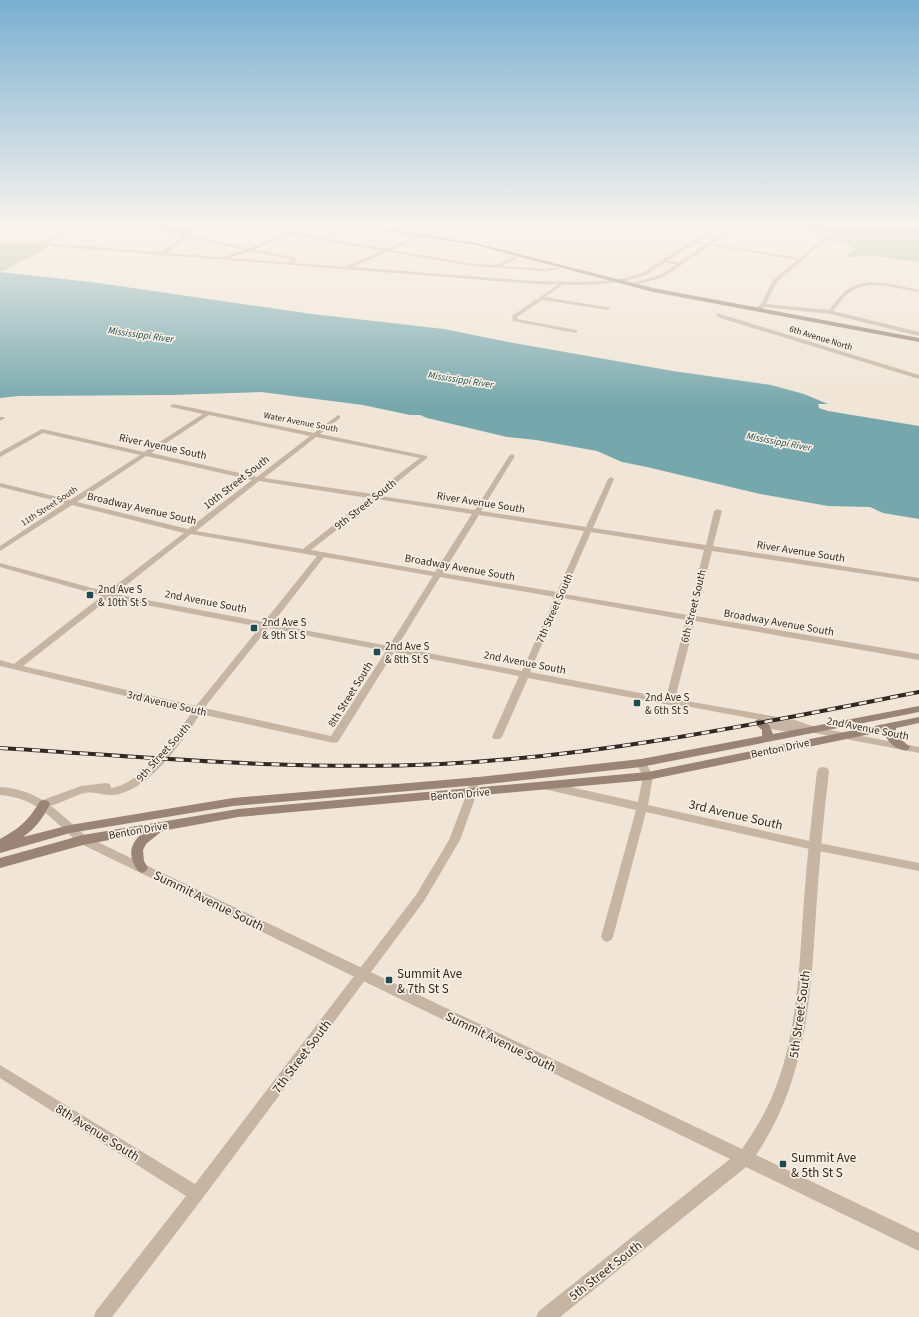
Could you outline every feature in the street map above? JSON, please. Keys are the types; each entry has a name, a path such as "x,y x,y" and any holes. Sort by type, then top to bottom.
{"main road":[{"path":"625,285 670,297 919,344"},
{"path":"634,285 919,340"},
{"name":"Benton Drive","path":"0,863 83,840 238,813 473,787 641,763 919,708"},
{"name":"Benton Drive","path":"0,846 70,830 155,814 233,802 473,787 548,786 648,776 919,720"},
{"path":"759,723 767,728 767,739"},
{"path":"891,725 890,736 904,748"},
{"path":"0,846 34,822 44,804"},
{"path":"142,868 137,860 136,852 139,844 147,835 161,826"}],"street":[{"path":"558,285 514,317 515,320 575,331"},
{"path":"651,285 651,287 695,298"},
{"path":"758,309 763,305 773,285"},
{"path":"830,312 851,289 860,285"},
{"path":"872,285 919,291"},
{"path":"540,298 608,308"},
{"path":"763,305 830,312 919,334"},
{"name":"6th Avenue North","path":"719,314 722,317 919,377"},
{"name":"Water Avenue South","path":"173,406 425,457"},
{"name":"11th Street South","path":"0,549 208,413"},
{"name":"10th Street South","path":"15,667 338,417"},
{"name":"River Avenue South","path":"0,455 42,431 258,478 919,580"},
{"name":"8th Street South","path":"334,740 512,456"},
{"name":"9th Street South","path":"305,551 425,457"},
{"name":"7th Street South","path":"497,737 526,675 611,479"},
{"name":"Broadway Avenue South","path":"0,485 190,532 919,657"},
{"name":"6th Street South","path":"670,702 690,617 718,510"},
{"name":"9th Street South","path":"44,804 81,790 101,789 105,792 114,792 132,786 140,780 191,721 265,625 323,554"},
{"name":"2nd Avenue South","path":"0,565 108,595 670,702 685,703 795,723 813,730"},
{"name":"3rd Avenue South","path":"0,663 198,710 334,740"},
{"name":"2nd Avenue South","path":"670,702 684,708 759,723 791,729 813,730 919,750"},
{"path":"607,937 642,807 648,776 641,763"},
{"name":"5th Street South","path":"545,1317 745,1158 758,1143 771,1118 792,1063 798,1036 803,1001 814,846 823,771"},
{"name":"3rd Avenue South","path":"548,786 814,846 919,867"},
{"name":"7th Street South","path":"102,1317 197,1194 420,898 454,840 473,787"},
{"name":"Summit Avenue South","path":"0,791 25,794 44,804 70,830 83,840 919,1242"},
{"name":"8th Avenue South","path":"0,1070 197,1194"}],"water":[{"name":"Mississippi River","path":"0,285 115,285 312,314 444,329 508,342 673,371 771,385 804,394 828,404 818,404 819,408 828,411 919,426 919,519 883,513 870,507 828,506 760,494 622,462 597,451 536,440 507,437 420,415 410,415 363,405 261,392 172,395 19,396 0,398"}],"railway":[{"path":"0,748 220,762 331,766 441,764 562,754 682,737 919,692"}],"place":[{"name":"2nd Ave S & 10th St S","path":"90,595"},
{"name":"2nd Ave S & 9th St S","path":"254,628"},
{"name":"2nd Ave S & 8th St S","path":"377,652"},
{"name":"2nd Ave S & 6th St S","path":"637,703"},
{"name":"Summit Ave & 7th St S","path":"389,980"},
{"name":"Summit Ave & 5th St S","path":"783,1164"}]}
